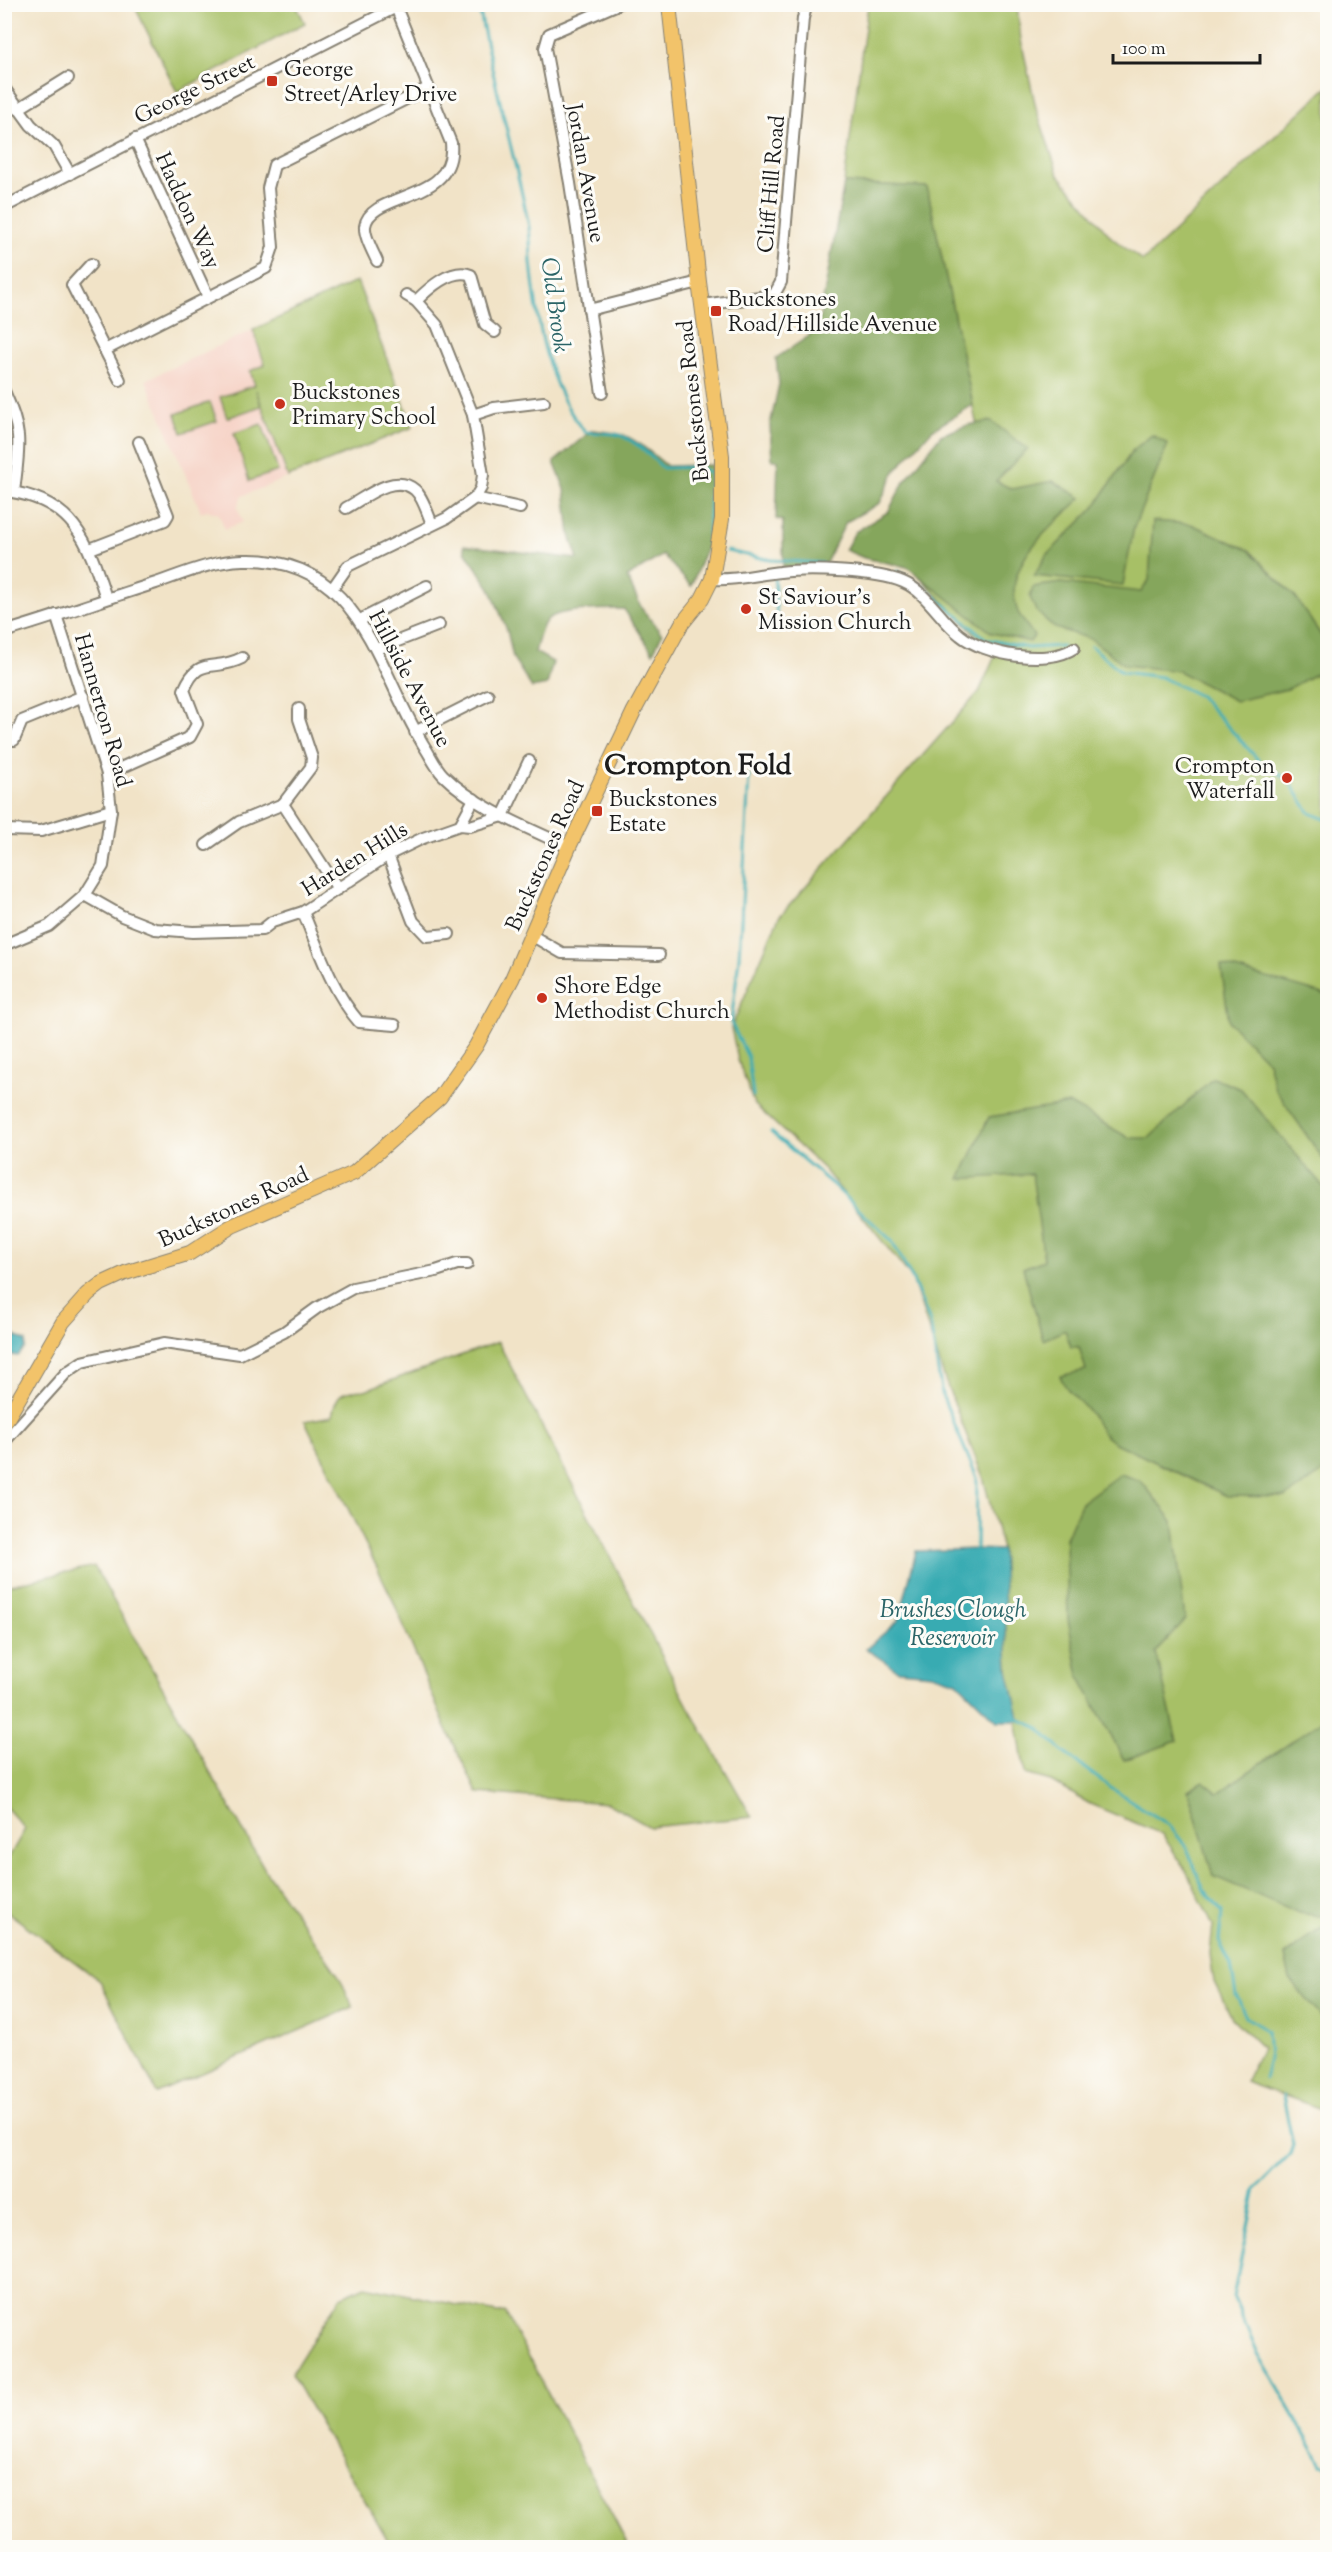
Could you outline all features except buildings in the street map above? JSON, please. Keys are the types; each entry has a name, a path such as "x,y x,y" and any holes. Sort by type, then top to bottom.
{"main road":[{"name":"Buckstones Road","path":"4,1424 63,1322 88,1294 101,1284 125,1273 190,1253 232,1226 354,1173 440,1097 476,1046 512,980 569,847 645,690 681,625 702,599 712,579 722,519 723,477 669,4"}],"street":[{"name":"Jordan Avenue","path":"602,393 570,183 544,48 549,34 618,4"},
{"name":"Cliff Hill Road","path":"703,305 774,295 781,282 803,18 807,4"},
{"path":"377,261 365,229 367,221 378,211 439,180 452,160 451,143 428,88 399,6"},
{"name":"George Street","path":"4,207 399,6"},
{"path":"18,109 68,78"},
{"path":"4,88 18,109 54,146 70,174"},
{"path":"105,350 266,268 273,247 268,188 274,165 428,88"},
{"name":"Haddon Way","path":"135,139 208,297"},
{"path":"91,264 72,285 120,380"},
{"path":"332,589 348,566 447,518 475,498 481,488 483,475 473,415 437,325 411,298 435,283 465,273 471,275 485,324 495,332"},
{"path":"589,309 699,282"},
{"path":"4,391 16,418 20,436 9,492 57,509 76,527 90,549 106,598"},
{"path":"473,415 494,408 544,402"},
{"path":"90,549 165,520 168,515 140,458 139,442"},
{"path":"346,508 392,483 404,485 416,490 432,524"},
{"path":"475,498 520,508"},
{"name":"Hillside Avenue","path":"4,632 200,567 242,560 282,564 314,576 332,589 360,620 377,649 415,732 442,775 474,800 569,847"},
{"path":"712,579 723,580 774,573 826,570 901,581 914,587 960,635 999,652 1042,658 1068,652 1074,648"},
{"path":"360,620 427,586"},
{"name":"Hannerton Road","path":"4,945 50,926 85,896 103,867 111,810 107,774 56,615"},
{"path":"377,649 439,625"},
{"path":"107,774 190,737 197,724 184,690 191,673 207,665 226,666 242,658"},
{"path":"415,732 488,695"},
{"path":"14,740 22,721 83,696"},
{"path":"206,845 239,822 283,804 311,767 312,758 298,709"},
{"path":"503,816 529,761"},
{"path":"460,825 474,800"},
{"path":"283,804 338,889"},
{"path":"4,830 41,831 111,810"},
{"name":"Harden Hills","path":"85,896 122,916 155,928 193,932 262,930 272,922 303,912 388,855 423,838 460,825 470,826 503,816"},
{"path":"388,855 412,921 427,936 449,934"},
{"name":"Harden Hills","path":"303,912 326,968 347,1008 359,1022 395,1025"},
{"path":"531,935 562,953 659,955"},
{"path":"4,1442 66,1373 82,1362 164,1343 240,1354 284,1332 353,1288 436,1271 457,1264 468,1264"}],"shaded area":[{"name":"Buckstones Primary School","path":"357,281 413,427 242,496 237,507 243,522 225,529 219,514 207,510 201,512 146,380"}],"green space":[{"path":"134,5 296,5 305,23 177,92"},
{"path":"868,5 1017,5 1021,40 1036,108 1058,174 1112,238 1143,261 1327,87 1327,2111 1245,2082 1262,2048 1232,2018 1214,1982 1210,1954 1213,1926 1186,1870 1162,1834 1090,1804 1051,1781 1025,1774 1008,1670 1002,1550 983,1477 945,1380 912,1278 824,1169 754,1104 738,1060 731,1028 779,917 979,692 995,656 920,577 980,441 927,188 844,183"},
{"path":"844,183 927,187 973,405 932,430 895,471 880,503 846,522 824,567 783,568 783,521 776,519 778,460 772,460 770,425 779,384 776,358 809,336 820,317"},
{"path":"357,281 413,427 288,477 256,390 261,406 227,418 220,397 255,385 250,371 265,365 253,330"},
{"path":"210,402 217,421 182,433 176,414"},
{"path":"991,421 1028,449 996,481 1012,489 1053,481 1081,498 1043,534 1022,563 1016,578 1014,595 1018,612 1034,636 1030,642 992,633 907,567 864,558 845,550 855,532 888,512 904,482 941,435 968,425"},
{"path":"262,424 278,471 249,481 234,433"},
{"path":"592,430 626,436 667,466 712,465 714,502 709,541 691,586 663,555 627,577 642,609 662,634 653,653 624,609 582,610 560,614 546,621 535,652 553,662 547,685 532,688 513,658 507,630 490,588 465,551 464,545 578,559 570,535 565,489 554,462"},
{"path":"1152,435 1168,444 1134,527 1123,585 1034,576 1046,556 1093,509 1133,450"},
{"path":"1153,521 1191,524 1249,550 1296,598 1327,644 1323,670 1288,689 1236,701 1178,671 1125,665 1091,639 1055,628 1036,611 1030,597 1033,587 1061,583 1141,592 1149,580"},
{"path":"1221,965 1327,995 1327,1165 1275,1089 1268,1062 1229,1022"},
{"path":"1213,1078 1241,1089 1327,1191 1327,1469 1286,1497 1227,1496 1113,1442 1103,1434 1091,1414 1067,1388 1060,1376 1086,1370 1079,1347 1071,1347 1065,1330 1043,1340 1023,1268 1044,1260 1032,1174 960,1179 989,1117 1070,1104 1129,1138 1149,1138"},
{"path":"498,1342 688,1706 752,1817 650,1827 607,1803 478,1793 476,1790 446,1728 391,1596 305,1421 332,1416 341,1394 365,1390"},
{"path":"1120,1474 1141,1481 1173,1521 1185,1620 1156,1652 1177,1741 1124,1760 1079,1676 1068,1619 1066,1538 1082,1502"},
{"path":"94,1566 267,1873 339,1976 353,2007 157,2093 100,1981 5,1910 5,1864 25,1829 5,1806 5,1586"},
{"path":"1327,1717 1327,1917 1299,1913 1213,1876 1188,1790 1203,1781 1218,1793"},
{"path":"1327,1924 1327,2024 1290,1979 1285,1955"},
{"path":"365,2286 497,2313 505,2312 629,2547 392,2547 291,2374 340,2297"}],"water":[{"path":"10,1330 13,1335 26,1341 25,1348 18,1356 5,1354 5,1334"},
{"name":"Brushes Clough Reservoir","path":"1002,1550 1008,1670 1020,1721 997,1721 957,1682 932,1674 899,1671 866,1649 899,1620 916,1551"}],"waterway":[{"name":"Old Brook","path":"475,4 481,17 528,222 536,307 552,374 572,414 585,432 615,434 629,439 663,468 698,467 711,473 708,546"},
{"name":"Old Brook","path":"727,551 771,560 822,563"},
{"name":"Old Brook","path":"897,571 923,587 986,639 1028,648 1062,646"},
{"path":"774,576 778,632"},
{"name":"Old Brook","path":"1091,646 1122,672 1161,677 1200,696 1263,765 1287,778 1310,813 1328,820"},
{"path":"749,775 739,958 731,1023 748,1057 753,1096"},
{"path":"771,1132 832,1184 892,1241 912,1278 930,1322 942,1395 977,1478 976,1550"},
{"path":"1018,1719 1037,1727 1063,1752 1111,1788 1169,1825 1187,1848 1203,1888 1222,1912 1219,1941 1231,1965 1236,1995 1246,2017 1267,2031 1269,2058 1264,2079"},
{"path":"1283,2096 1293,2145 1290,2154 1256,2189 1233,2296 1256,2350 1322,2464 1328,2466"}],"place":[{"name":"George Street/Arley Drive","path":"272,81"},
{"name":"Buckstones Road/Hillside Avenue","path":"716,311"},
{"name":"Buckstones Primary School","path":"280,404"},
{"name":"St Saviour's Mission Church","path":"746,609"},
{"name":"Crompton Waterfall","path":"1287,778"},
{"name":"Buckstones Estate","path":"597,811"},
{"name":"Shore Edge Methodist Church","path":"542,998"}],"district":[{"name":"Crompton Fold","path":"698,764"}]}
